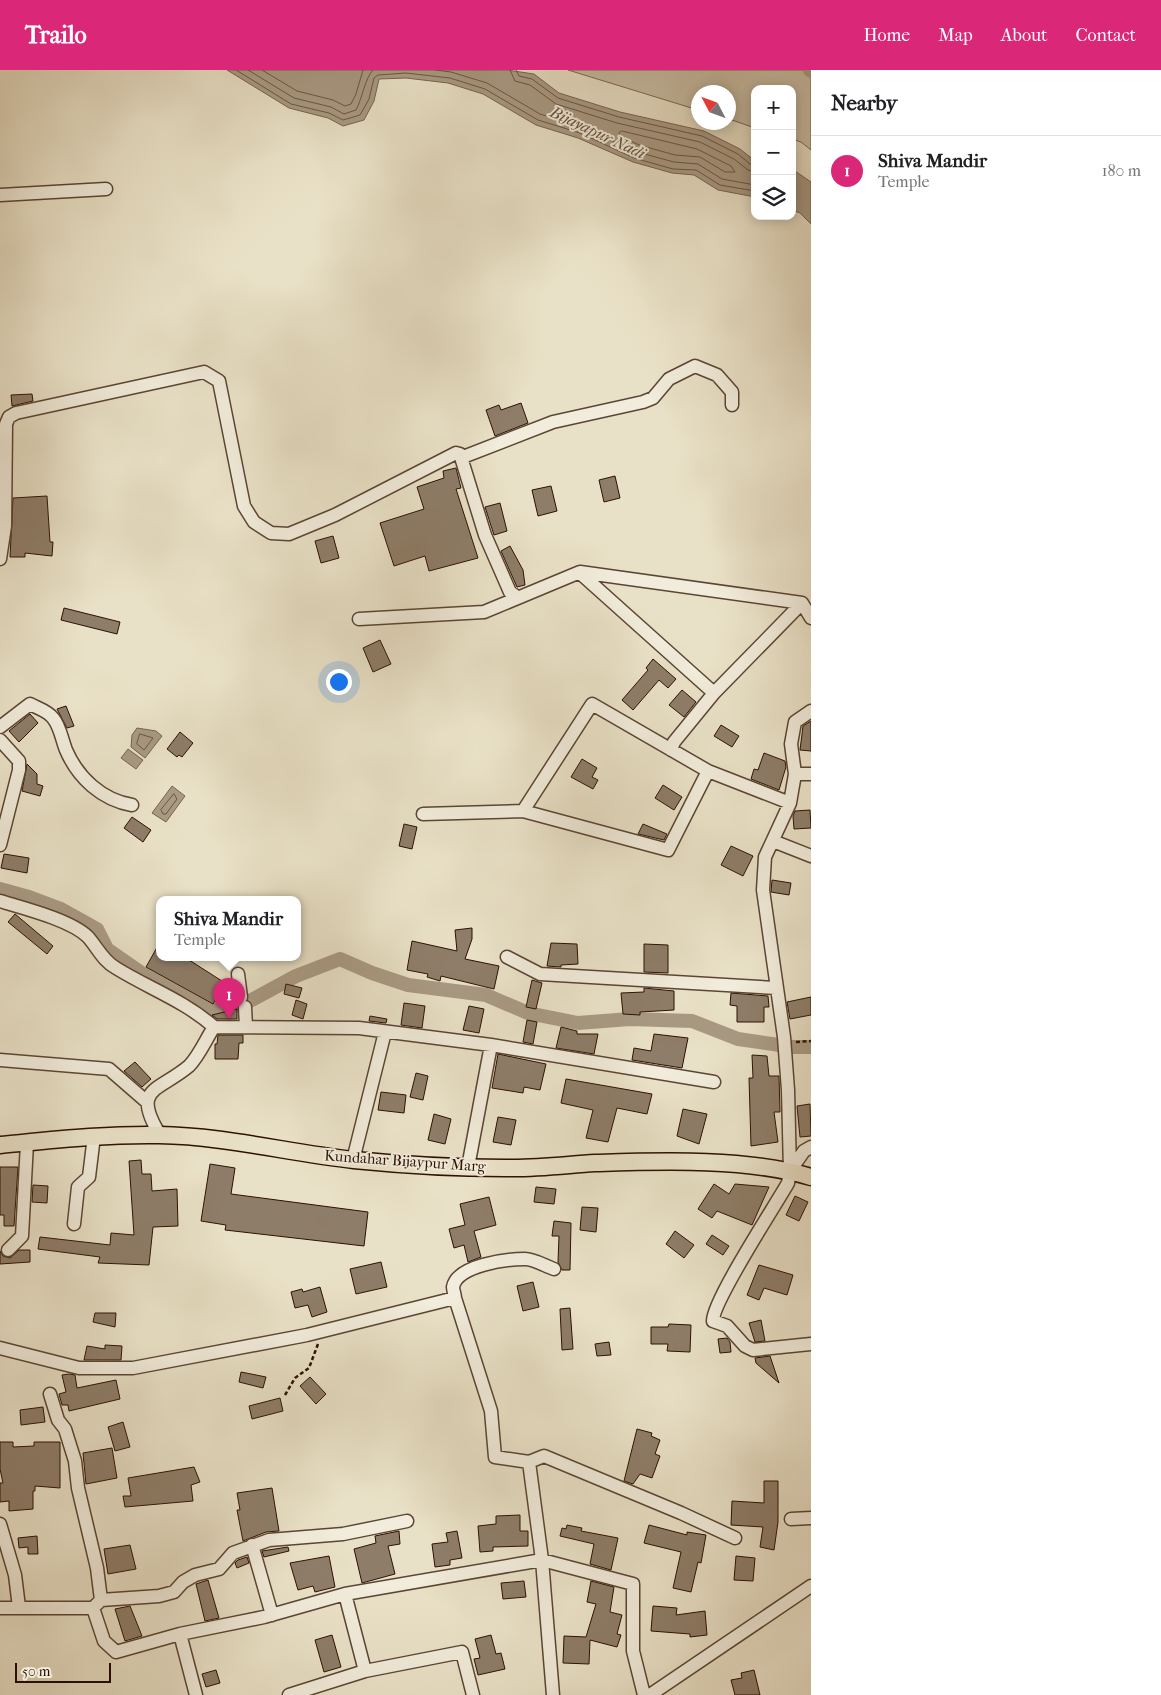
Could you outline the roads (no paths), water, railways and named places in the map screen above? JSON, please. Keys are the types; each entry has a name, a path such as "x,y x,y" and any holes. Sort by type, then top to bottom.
{"main road":[{"name":"Kundahar Bijaypur Marg","path":"0,1146 94,1136 160,1135 248,1143 353,1160 507,1168 596,1163 748,1164 790,1171 811,1177"}],"street":[{"path":"0,195 106,189"},
{"path":"463,457 553,422 644,402 653,398 669,379 694,366 717,376 732,392 732,405"},
{"path":"0,559 5,526 6,424 9,417 16,413 204,372 219,381 244,506 254,522 271,533 289,534 335,515 456,453 463,457 485,535 510,592 517,597"},
{"path":"580,572 714,693"},
{"path":"359,619 484,612 580,572 802,603"},
{"path":"802,603 811,618"},
{"path":"671,750 674,742 714,693 802,603"},
{"path":"0,727 30,704 46,712 54,718 67,752 84,778 111,800 132,805"},
{"path":"523,811 592,704 708,771 790,803"},
{"path":"811,711 795,722 791,744 795,774 790,803 765,857 763,890 784,1037 788,1090 790,1171 788,1183 722,1295 713,1315 713,1321 727,1326 744,1346 753,1350 811,1344"},
{"path":"0,740 19,761 19,770 0,845"},
{"path":"423,814 523,811 668,850 708,771"},
{"path":"795,774 811,774"},
{"path":"772,841 811,856"},
{"path":"0,901 49,916 87,936 98,952 113,967 199,1014 214,1027 359,1028 491,1045 714,1082"},
{"path":"507,957 540,974 776,988"},
{"path":"238,974 246,1027"},
{"path":"160,1135 149,1117 147,1102 151,1091 188,1066 214,1027"},
{"path":"353,1160 385,1032"},
{"path":"468,1167 491,1045"},
{"path":"0,1060 109,1069 147,1102"},
{"path":"74,1224 78,1187 89,1177 94,1136"},
{"path":"8,1250 22,1236 27,1143"},
{"path":"790,1171 804,1151 811,1147"},
{"path":"554,1269 527,1259 492,1262 465,1271 457,1279 453,1288 491,1411 495,1457 530,1462 544,1456 681,1513 735,1538"},
{"path":"0,1348 79,1368 133,1368 319,1332 455,1298"},
{"path":"50,1394 58,1420 65,1429 74,1461 78,1488 97,1568 97,1604 104,1641 116,1652 180,1634 272,1615 345,1594 542,1560 633,1584 633,1651 644,1695"},
{"path":"530,1462 542,1560 554,1695"},
{"path":"791,1518 811,1518"},
{"path":"0,1608 97,1604 159,1596 174,1592 183,1582 195,1575 219,1569 233,1553 252,1545 290,1536 359,1531 407,1521"},
{"path":"0,1524 15,1575 19,1607"},
{"path":"252,1545 272,1615"},
{"path":"650,1695 811,1586"},
{"path":"345,1594 365,1671"},
{"path":"180,1634 196,1695"},
{"path":"289,1695 365,1671 462,1652 473,1695"}],"water":[{"name":"Bijayapur Nadi","path":"227,70 507,70 534,74 559,93 620,112 691,128 691,130 704,131 740,149 751,158 751,196 718,190 694,175 672,173 633,162 578,138 536,125 483,94 448,83 406,78 379,79 374,101 364,120 343,126 328,118 289,108"},
{"path":"796,172 811,182 811,224 796,212"},
{"path":"137,728 156,731 162,736 145,758 131,747 132,735"},
{"path":"128,749 143,760 136,769 121,758"},
{"path":"172,786 185,796 166,822 152,813"}],"waterway":[{"path":"0,889 61,909 97,929 107,949 143,974 210,1011 246,1003 296,976 340,959 372,973 408,985 486,995 528,1013 578,1023 630,1019 692,1021 738,1039 793,1047 811,1047"}],"place":[{"name":"Shiva Mandir","path":"229,1019"}]}
